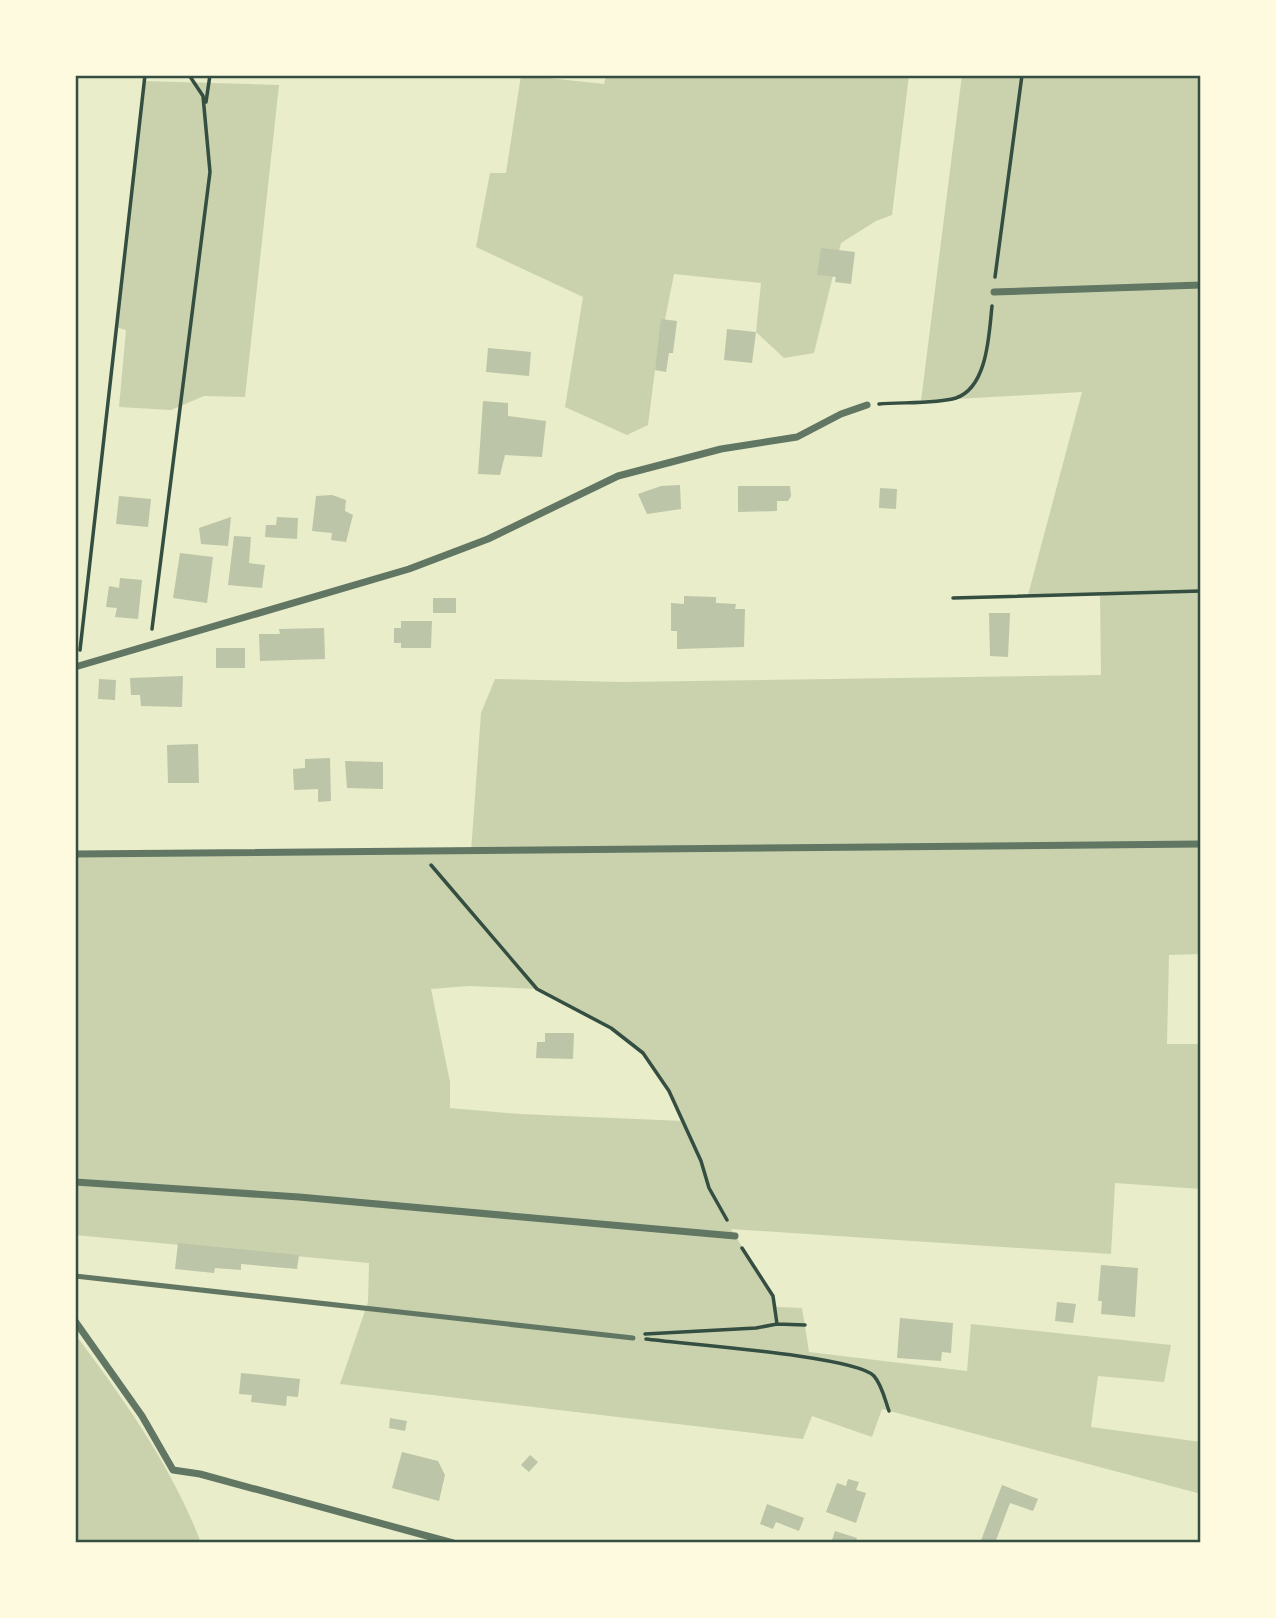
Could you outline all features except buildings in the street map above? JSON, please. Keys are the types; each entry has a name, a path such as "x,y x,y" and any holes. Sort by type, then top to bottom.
{"street":[{"path":"994,292 1201,285"},
{"path":"77,667 409,569 488,539 618,476 720,449 797,437 841,414 867,405"},
{"path":"75,854 1201,844"},
{"path":"75,1182 299,1197 735,1236"},
{"path":"75,1321 121,1384 173,1470 200,1474 453,1543"}],"lane":[{"path":"75,1276 633,1338"}],"path":[{"path":"77,667 145,75"},
{"path":"150,645 210,172 204,96 189,75"},
{"path":"204,107 210,75"},
{"path":"867,405 957,398 971,387 986,358 1022,75"},
{"path":"953,598 1201,591"},
{"path":"421,853 537,989 611,1028 643,1053 669,1091 701,1161 709,1188 735,1236 774,1296 777,1324"},
{"path":"633,1338 777,1324 805,1325"},
{"path":"633,1338 819,1358 857,1367 873,1375 889,1411"}],"green space":[{"path":"521,75 604,84 606,75 909,75 892,215 876,221 841,243 814,353 784,358 756,332 761,283 674,274 655,370 648,425 627,435 565,407 583,297 476,247 490,173 506,173"},
{"path":"962,75 1201,75 1201,954 1169,955 1167,1044 1201,1044 1201,1189 1115,1183 1111,1254 731,1229 773,1296 777,1307 802,1308 809,1352 967,1371 971,1324 1171,1345 1164,1382 1098,1376 1091,1427 1201,1442 1201,1494 882,1409 872,1437 812,1416 803,1439 340,1384 368,1302 369,1263 75,1235 75,854 471,852 481,713 495,679 622,682 1101,675 1100,593 1028,595 1082,392 921,401","holes":["469,986 537,989 611,1028 643,1053 669,1091 683,1121 450,1108 450,1082 431,989"]},
{"path":"144,81 279,85 245,397 204,396 171,410 119,407 126,330 116,327"},
{"path":"75,1334 146,1434 190,1515 201,1543 75,1543"}]}
